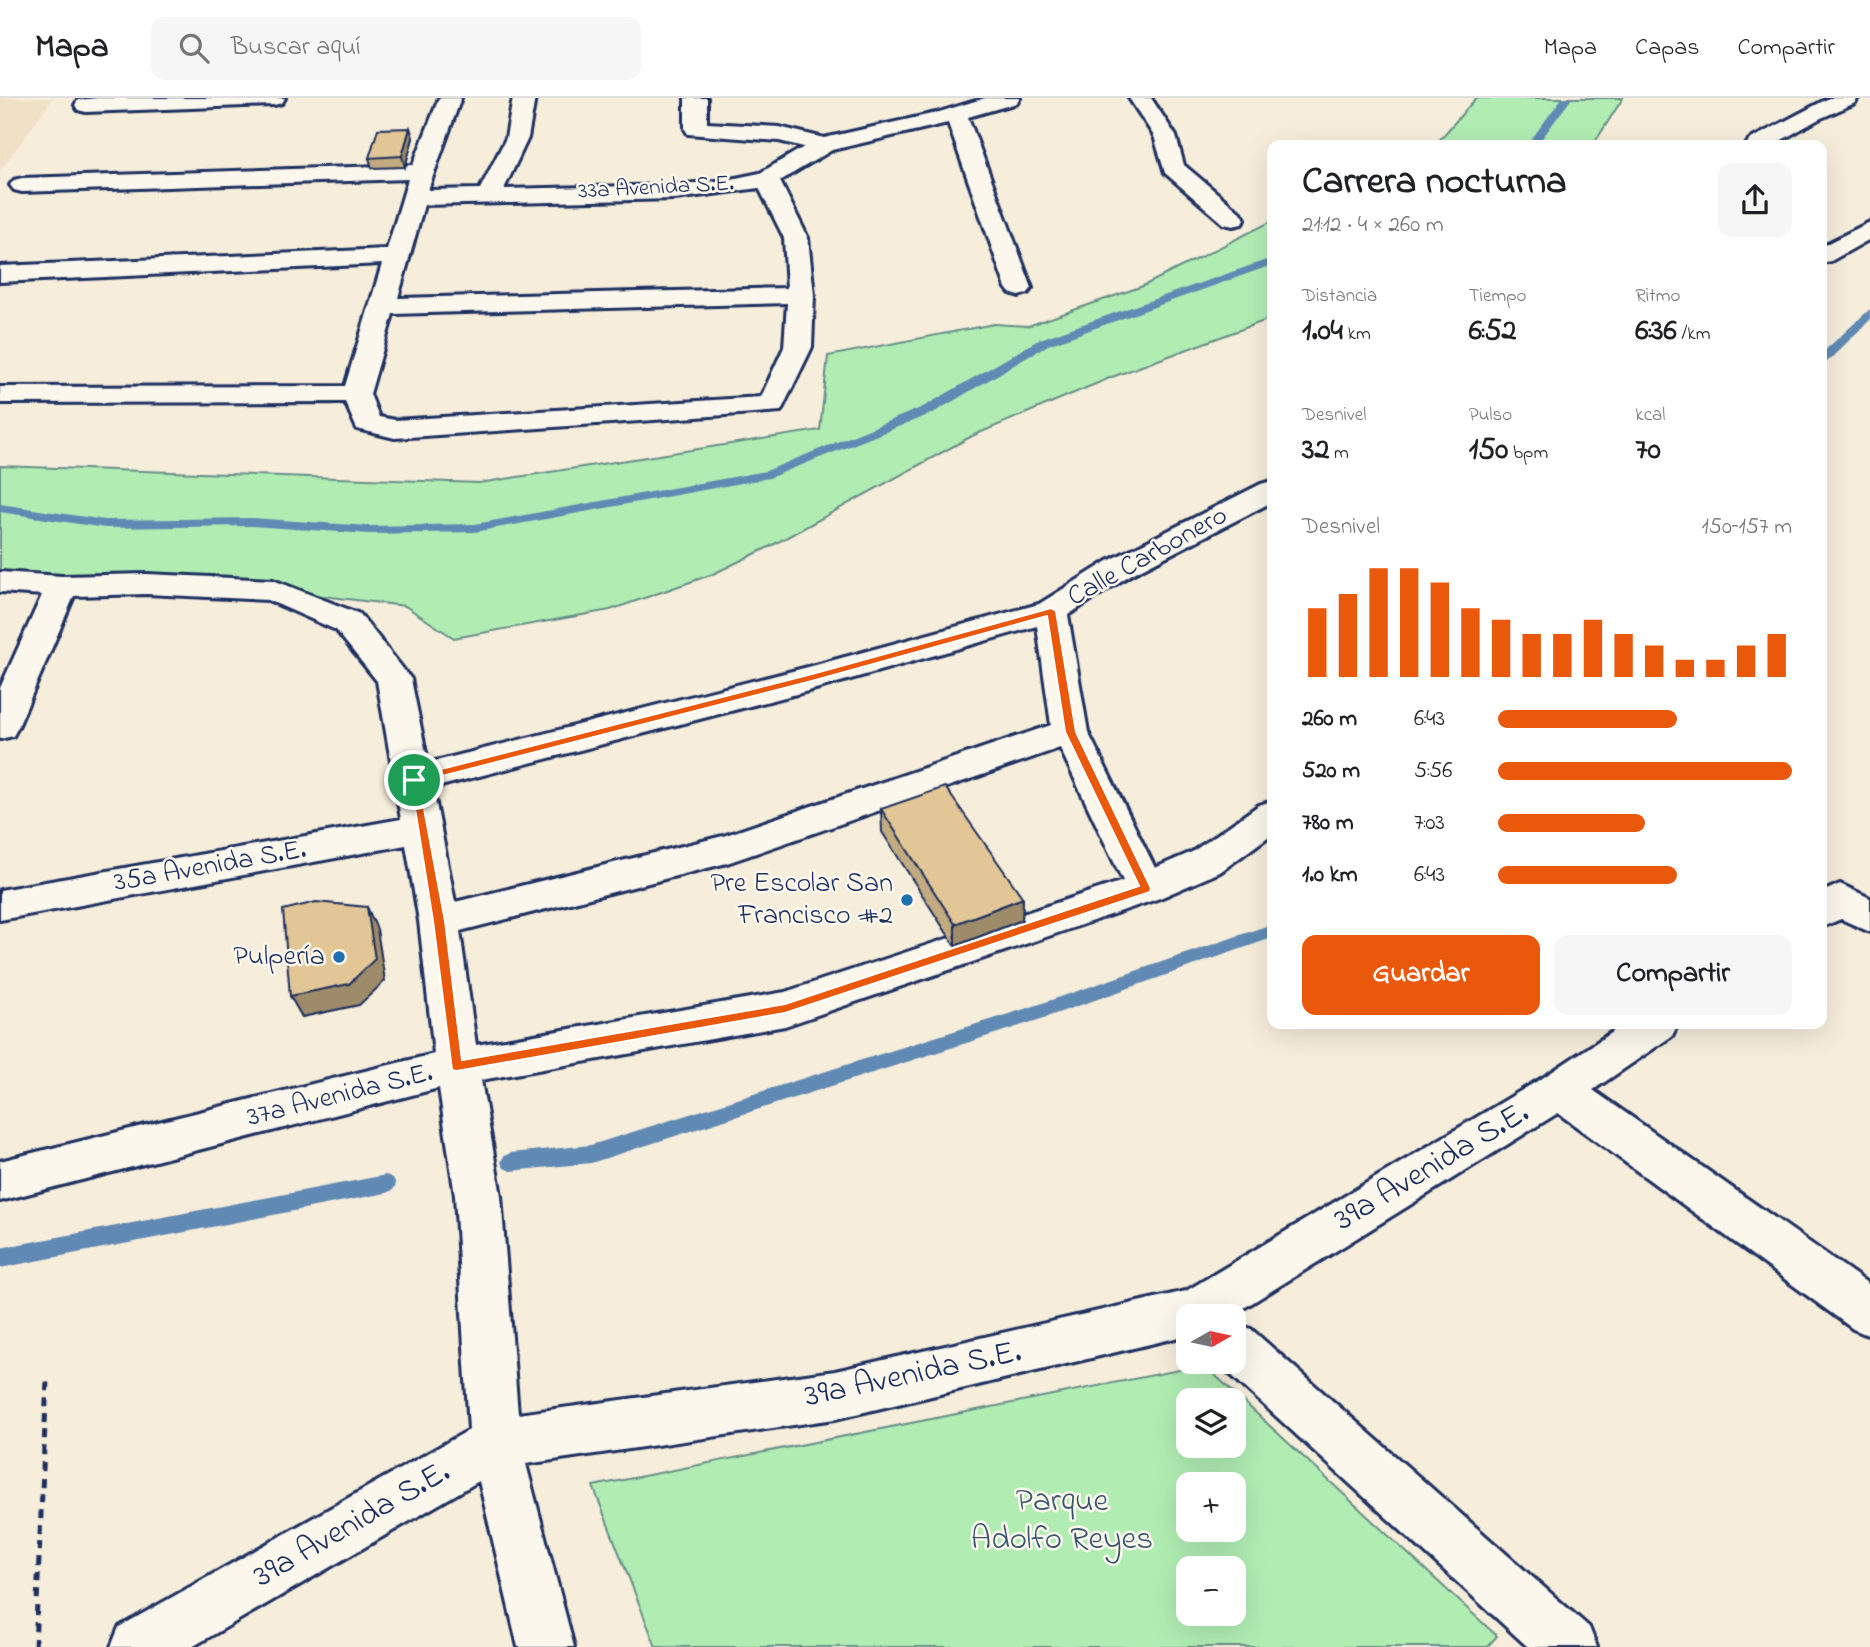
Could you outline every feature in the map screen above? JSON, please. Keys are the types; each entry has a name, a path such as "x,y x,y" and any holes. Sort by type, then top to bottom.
{"street":[{"path":"86,105 274,98"},
{"path":"450,98 422,172 356,394 367,423 395,429 771,405 798,346 801,295 796,238 767,179"},
{"path":"489,196 517,138 524,98"},
{"path":"696,98 696,129 779,134 824,145"},
{"name":"33a Avenida S.E.","path":"414,198 675,192 726,187 767,179 824,145 944,110 1009,98"},
{"path":"1140,98 1165,135 1173,168 1234,219"},
{"path":"1765,140 1811,114 1847,98"},
{"path":"944,110 1019,288"},
{"path":"22,185 422,172"},
{"path":"1827,253 1870,229"},
{"path":"0,274 397,256"},
{"path":"382,306 801,295"},
{"path":"0,394 356,394"},
{"name":"Calle Carbonero","path":"414,780 812,678 1051,611 1119,568 1267,493"},
{"path":"0,582 62,586 147,584 273,590 348,622 394,680 439,921 457,1066 478,1196 495,1443 546,1647"},
{"path":"0,727 62,586"},
{"path":"1051,611 1070,732 1146,888"},
{"path":"439,921 727,849 1070,732"},
{"name":"37a Avenida S.E.","path":"0,1181 457,1066 785,1009 1146,888 1206,862 1267,819"},
{"name":"35a Avenida S.E.","path":"0,905 420,829"},
{"name":"39a Avenida S.E.","path":"1214,1304 1559,1090 1650,1029"},
{"path":"1559,1090 1870,1313"},
{"name":"39a Avenida S.E.","path":"139,1647 495,1443 835,1395 1176,1318"},
{"path":"1246,1356 1565,1646"}],"path":[{"path":"34,1647 47,1380"}],"shaded area":[{"path":"0,98 53,98 0,171"}],"green space":[{"path":"1476,98 1623,98 1596,140 1439,140"},
{"path":"1267,224 1267,320 1112,377 972,436 769,547 713,574 610,610 454,638 405,606 273,590 0,582 0,466 479,483 820,430 828,356 994,324 1028,326 1143,286"},
{"name":"Parque Adolfo Reyes","path":"1176,1371 1176,1374 1214,1374 1229,1388 1176,1388 1176,1458 1246,1458 1246,1404 1497,1636 1487,1647 656,1647 593,1486"}],"building":[{"path":"410,128 402,156 369,158 378,129"},
{"path":"945,787 1023,898 955,924 881,809"},
{"name":"Pulpería","path":"316,902 367,907 375,959 349,984 290,996 283,910"}],"waterway":[{"path":"1536,140 1567,98"},
{"path":"0,508 105,524 252,522 369,530 475,528 769,474 928,410 1044,342 1267,263"},
{"path":"1827,355 1870,313"},
{"path":"511,1162 591,1154 1035,1013 1267,933"},
{"path":"0,1258 386,1184"}],"place":[{"name":"Pre Escolar San Francisco #2","path":"907,900"},
{"name":"Pulpería","path":"339,957"}],"route":[{"path":"1051,611 1070,732 1146,888 785,1009 457,1066 439,921 420,829 414,780 812,678 1051,611"}]}
